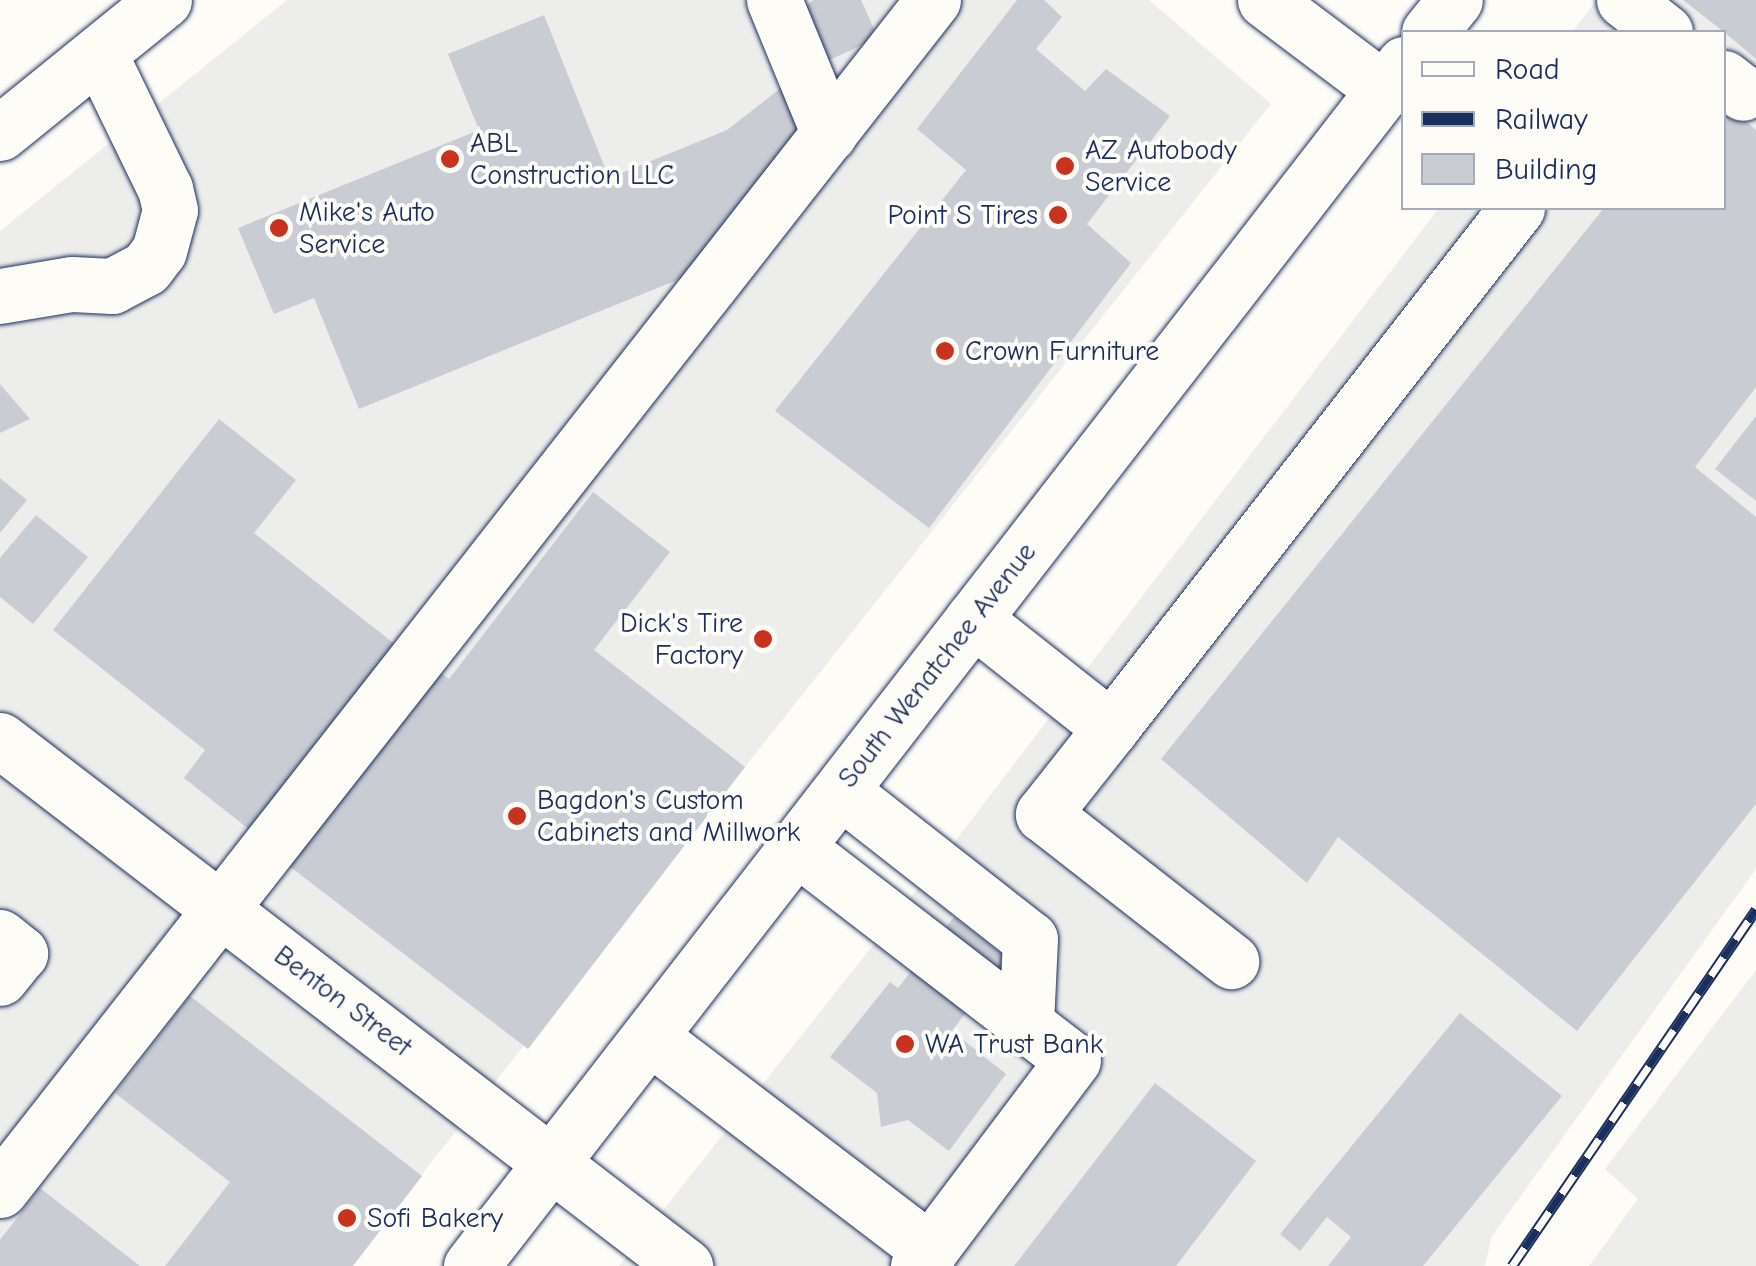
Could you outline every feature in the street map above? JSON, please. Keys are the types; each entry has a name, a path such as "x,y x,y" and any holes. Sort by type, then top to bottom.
{"main road":[{"path":"0,132 164,0"},
{"path":"774,0 828,134"},
{"path":"0,1190 933,0"},
{"path":"1265,0 1394,77"},
{"path":"1431,30 1455,0"},
{"path":"0,296 72,284 112,286 146,268 164,242 166,189 99,52"},
{"name":"South Wenatchee Avenue","path":"472,1266 1394,77"},
{"path":"1231,961 1043,814 1515,210"},
{"path":"973,619 1111,728"},
{"name":"Benton Street","path":"0,740 685,1266"},
{"path":"840,790 1030,939 1026,1024"},
{"path":"650,1036 924,1258 1073,1060 796,847"},
{"path":"0,937 20,953 0,978"}],"shaded area":[{"path":"287,0 1149,0 1271,104 349,1266 0,1266 0,231"},
{"path":"1597,0 1756,0 1756,869 1492,1236 1485,1266 619,1266 953,844 1437,210 1726,210 1726,30 1574,30"},
{"path":"1756,970 1756,1266 1589,1266 1638,1199 1605,1169"}],"building":[{"path":"813,0 861,0 878,38 825,62 802,10"},
{"name":"Crown Furniture","path":"1017,0 1044,0 1062,17 1036,49 1085,91 1106,69 1170,116 1087,224 1131,263 929,528 775,411 966,170 917,129"},
{"path":"1683,0 1756,0 1756,59"},
{"path":"544,15 609,178 727,130 786,84 805,131 706,260 688,267 692,274 359,409 314,298 274,314 238,228 479,130 448,54"},
{"path":"1726,105 1756,130 1756,387 1695,467 1756,517 1756,804 1577,1031 1338,837 1307,883 1161,759 1602,210 1726,210"},
{"path":"0,384 30,419 0,433"},
{"path":"1756,416 1756,501 1715,469"},
{"path":"219,419 296,480 254,533 406,653 260,838 184,778 205,750 53,630"},
{"path":"0,478 27,500 0,533"},
{"name":"Bagdon's Custom Cabinets and Millwork","path":"593,492 670,552 594,650 745,767 528,1049 289,866 439,671 449,679"},
{"path":"36,515 88,557 33,624 0,597 0,558"},
{"name":"WA Trust Bank","path":"954,917 1007,958 952,1031 1006,1074 949,1151 908,1120 881,1127 877,1093 830,1057 890,982 898,988"},
{"path":"190,996 422,1176 353,1266 165,1266 230,1182 115,1093"},
{"path":"1460,1013 1562,1096 1423,1266 1328,1266 1351,1237 1327,1217 1300,1251 1280,1234"},
{"path":"1155,1083 1256,1161 1176,1266 1014,1266"},
{"path":"40,1188 140,1266 0,1266 0,1240"}],"railway":[{"path":"1512,1266 1756,910"}],"place":[{"name":"ABL Construction LLC","path":"450,159"},
{"name":"AZ Autobody Service","path":"1065,166"},
{"name":"Point S Tires","path":"1058,215"},
{"name":"Mike's Auto Service","path":"279,228"},
{"name":"Crown Furniture","path":"945,351"},
{"name":"Dick's Tire Factory","path":"763,639"},
{"name":"Bagdon's Custom Cabinets and Millwork","path":"517,816"},
{"name":"WA Trust Bank","path":"905,1044"},
{"name":"Sofi Bakery","path":"347,1218"}]}
